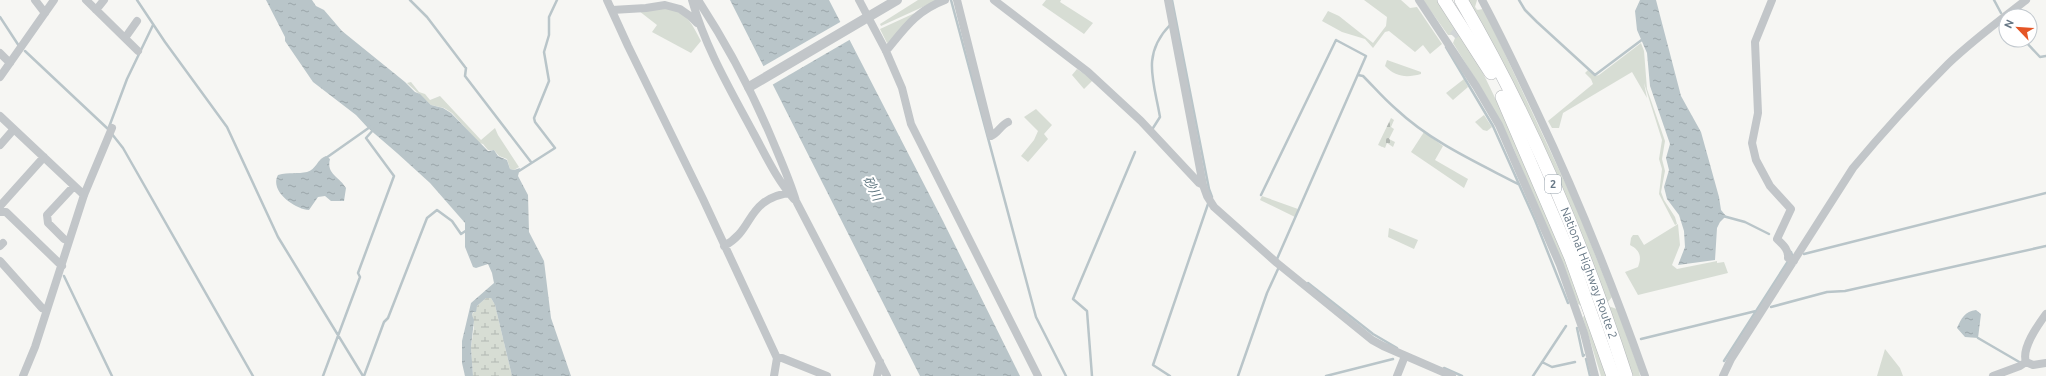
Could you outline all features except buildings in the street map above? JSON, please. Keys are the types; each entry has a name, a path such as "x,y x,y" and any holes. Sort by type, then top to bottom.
{"highway":[{"path":"1444,0 1491,74"},
{"name":"National Highway Route 2","path":"1453,0 1491,74 1542,186 1568,251 1613,376"},
{"name":"National Highway Route 2","path":"1461,0 1478,30 1552,180 1607,316 1626,376"}],"street":[{"path":"35,0 45,13"},
{"path":"0,77 8,62 54,0"},
{"path":"86,0 138,51"},
{"path":"96,10 104,0"},
{"path":"608,0 628,46 726,245 777,358 774,376"},
{"path":"612,10 646,8 664,5 675,0"},
{"path":"692,0 699,26 743,113 783,187 791,192"},
{"path":"698,0 723,39 748,87 791,192 887,376"},
{"path":"859,0 886,51 902,88 912,124 1038,376"},
{"path":"748,87 759,82 897,0"},
{"path":"886,51 920,12 945,0"},
{"path":"957,0 991,136 998,133 1008,122"},
{"path":"994,0 1088,72 1141,121 1199,183 1203,185"},
{"path":"1168,0 1203,185 1207,196 1214,207 1277,263 1372,340 1452,376"},
{"path":"1419,0 1450,39 1499,124 1554,251 1576,312 1595,376"},
{"path":"1772,0 1755,42 1758,113 1752,143 1756,160 1770,186 1791,209 1777,239 1784,245 1791,260"},
{"path":"1723,376 1731,359 1791,260 1853,168 1873,144 1948,64 1972,42 2026,0"},
{"path":"1477,9 1482,1 1504,41 1558,155 1618,301 1645,376"},
{"path":"664,5 680,9 690,16 699,26"},
{"path":"126,38 137,21"},
{"path":"0,53 8,62"},
{"path":"0,116 83,194"},
{"path":"0,145 14,129"},
{"path":"23,376 36,346 83,194 111,130"},
{"path":"0,206 44,158"},
{"path":"64,239 48,223 47,215 74,186"},
{"path":"726,245 734,241 759,205 768,199 791,192"},
{"path":"0,212 6,212 60,265"},
{"path":"0,261 42,308"},
{"path":"1608,304 1618,301"},
{"path":"1576,312 1585,310"},
{"path":"2024,363 2028,344 2035,328 2046,314"},
{"path":"1397,376 1405,356"},
{"path":"777,358 782,358 827,376"},
{"path":"877,376 880,362"},
{"path":"1993,376 2024,363 2033,365 2046,363"}],"green space":[{"path":"918,0 938,0 881,26 880,24"},
{"path":"1046,0 1061,0 1060,2 1093,23 1084,34 1042,5"},
{"path":"1364,0 1401,0 1410,8 1417,7 1442,44 1430,54 1423,45 1415,52 1389,31 1385,32 1373,48 1365,39 1342,32 1322,21 1328,11 1339,16 1373,43 1386,26 1387,17"},
{"path":"1423,0 1439,0 1481,69 1499,106 1565,257 1585,308 1578,304 1513,147 1489,101 1453,43 1455,38 1453,35 1448,35"},
{"path":"1467,0 1477,0 1475,7 1477,10 1483,9 1485,11 1575,204 1612,297 1607,303"},
{"path":"665,7 683,15 688,19 694,28 701,41 691,53 652,32 657,25 639,11"},
{"path":"917,12 893,40 887,43 880,29"},
{"path":"1641,43 1644,51 1647,89 1665,141 1662,159 1665,171 1661,192 1664,200 1675,217 1677,224 1675,225 1659,194 1662,169 1659,159 1662,140 1644,83 1647,98 1632,72 1563,113 1559,128 1552,128 1548,121 1593,84 1591,79 1585,73 1588,70 1595,76 1599,75"},
{"path":"1387,60 1421,72 1421,74 1402,76 1397,74 1385,66"},
{"path":"1077,69 1093,80 1084,89 1072,75"},
{"path":"1464,79 1468,87 1453,100 1446,93"},
{"path":"411,82 419,92 425,94 430,100 440,96 481,140 495,128 519,167 514,170 510,169 507,159 499,156 494,150 488,150 483,144 479,143 452,113 444,108 431,105 407,83"},
{"path":"1036,109 1052,125 1044,134 1048,139 1028,162 1021,156 1034,140 1038,131 1024,117"},
{"path":"1484,115 1492,127 1487,131 1483,130 1475,122"},
{"path":"1391,118 1394,120 1391,127 1394,129 1389,139 1395,142 1393,147 1387,143 1385,148 1378,145"},
{"path":"1424,132 1443,146 1435,160 1468,179 1464,188 1411,152"},
{"path":"1262,196 1298,209 1295,217 1260,200"},
{"path":"1678,224 1680,245 1672,265 1677,269 1717,261 1717,263 1724,262 1728,273 1638,295 1625,272 1638,267 1640,260 1636,249 1630,245 1631,238 1633,235 1638,235 1644,245"},
{"path":"1389,228 1418,240 1414,249 1388,237"},
{"path":"486,298 491,298 495,305 512,376 473,376 471,347 474,327 472,315 477,306"},
{"path":"1608,306 1617,309 1640,376 1633,376"},
{"path":"1586,311 1606,376 1601,376 1583,318"},
{"path":"1885,349 1900,368 1903,376 1877,376"}],"water":[{"path":"266,0 312,0 316,6 324,10 342,31 405,82 415,92 420,94 431,105 443,108 451,113 488,151 494,150 498,156 507,160 510,169 514,170 520,168 518,176 528,195 529,232 544,261 551,318 571,376 512,376 495,305 491,298 486,298 477,306 476,312 473,312 472,315 474,320 471,347 473,376 465,376 462,363 462,341 471,303 494,283 488,264 476,268 473,267 465,247 465,223 430,183 368,128 356,115 313,82 285,41 285,37"},
{"name":"砂川","path":"730,0 829,0 943,221 1020,376 920,376"},
{"path":"1640,0 1656,0 1681,96 1701,132 1719,197 1721,210 1726,216 1717,228 1715,260 1678,265 1685,247 1684,231 1679,215 1667,199 1664,187 1669,170 1666,158 1670,144 1650,86 1647,53 1637,30 1635,11"},
{"path":"326,156 330,159 329,164 331,172 346,188 344,201 331,201 325,196 318,197 309,210 303,209 291,203 280,193 276,181 278,175 304,173 310,171 315,167 320,159"},
{"path":"1976,310 1981,314 1978,338 1965,337 1957,328 1966,314"}],"pier":[{"path":"842,21 851,39 772,85 762,67"}],"waterway":[{"path":"137,0 165,42 227,127 278,237 363,376"},
{"path":"410,0 427,17 465,67"},
{"path":"519,171 555,148 535,122 534,118 549,81 544,52 549,35 549,17 557,0"},
{"path":"951,0 1036,317 1066,376"},
{"path":"1172,0 1209,189 1212,197"},
{"path":"1519,0 1525,10 1537,22 1595,75 1643,39"},
{"path":"1994,0 1998,8"},
{"path":"0,17 19,46"},
{"path":"109,127 127,79 153,25"},
{"path":"1153,128 1160,117 1153,80 1153,58 1155,47 1161,36 1170,25"},
{"path":"1261,195 1336,40 1366,56 1277,259"},
{"path":"1446,47 1493,126 1535,220 1568,303"},
{"path":"2032,48 2040,57 2046,56"},
{"path":"25,51 108,129 123,148 253,376"},
{"path":"466,68 465,76 531,162"},
{"path":"1358,75 1363,76 1383,97 1424,132 1454,151 1518,184"},
{"path":"326,158 370,127"},
{"path":"323,376 360,277 358,273 394,176 366,138 374,129"},
{"path":"1092,376 1087,311 1073,299 1135,152"},
{"path":"1804,254 2046,193"},
{"path":"1170,376 1153,365 1208,204"},
{"path":"364,376 384,322 388,318 427,218 437,210 452,221 461,234 467,230"},
{"path":"1723,216 1745,222 1769,234"},
{"path":"1771,307 1827,292 1845,291 2046,246"},
{"path":"1724,361 1792,255 1791,252"},
{"path":"1238,376 1267,293 1278,269"},
{"path":"64,276 112,376"},
{"path":"1308,283 1373,334 1397,348"},
{"path":"1641,339 1756,311"},
{"path":"1533,376 1566,326"},
{"path":"1577,328 1583,356 1584,355"},
{"path":"1978,338 2021,363"},
{"path":"1326,376 1393,359"},
{"path":"1586,359 1590,376"},
{"path":"1542,362 1552,367 1575,362"},
{"path":"1444,368 1462,376"}],"tunnel":[{"path":"1453,36 1477,9"}]}
